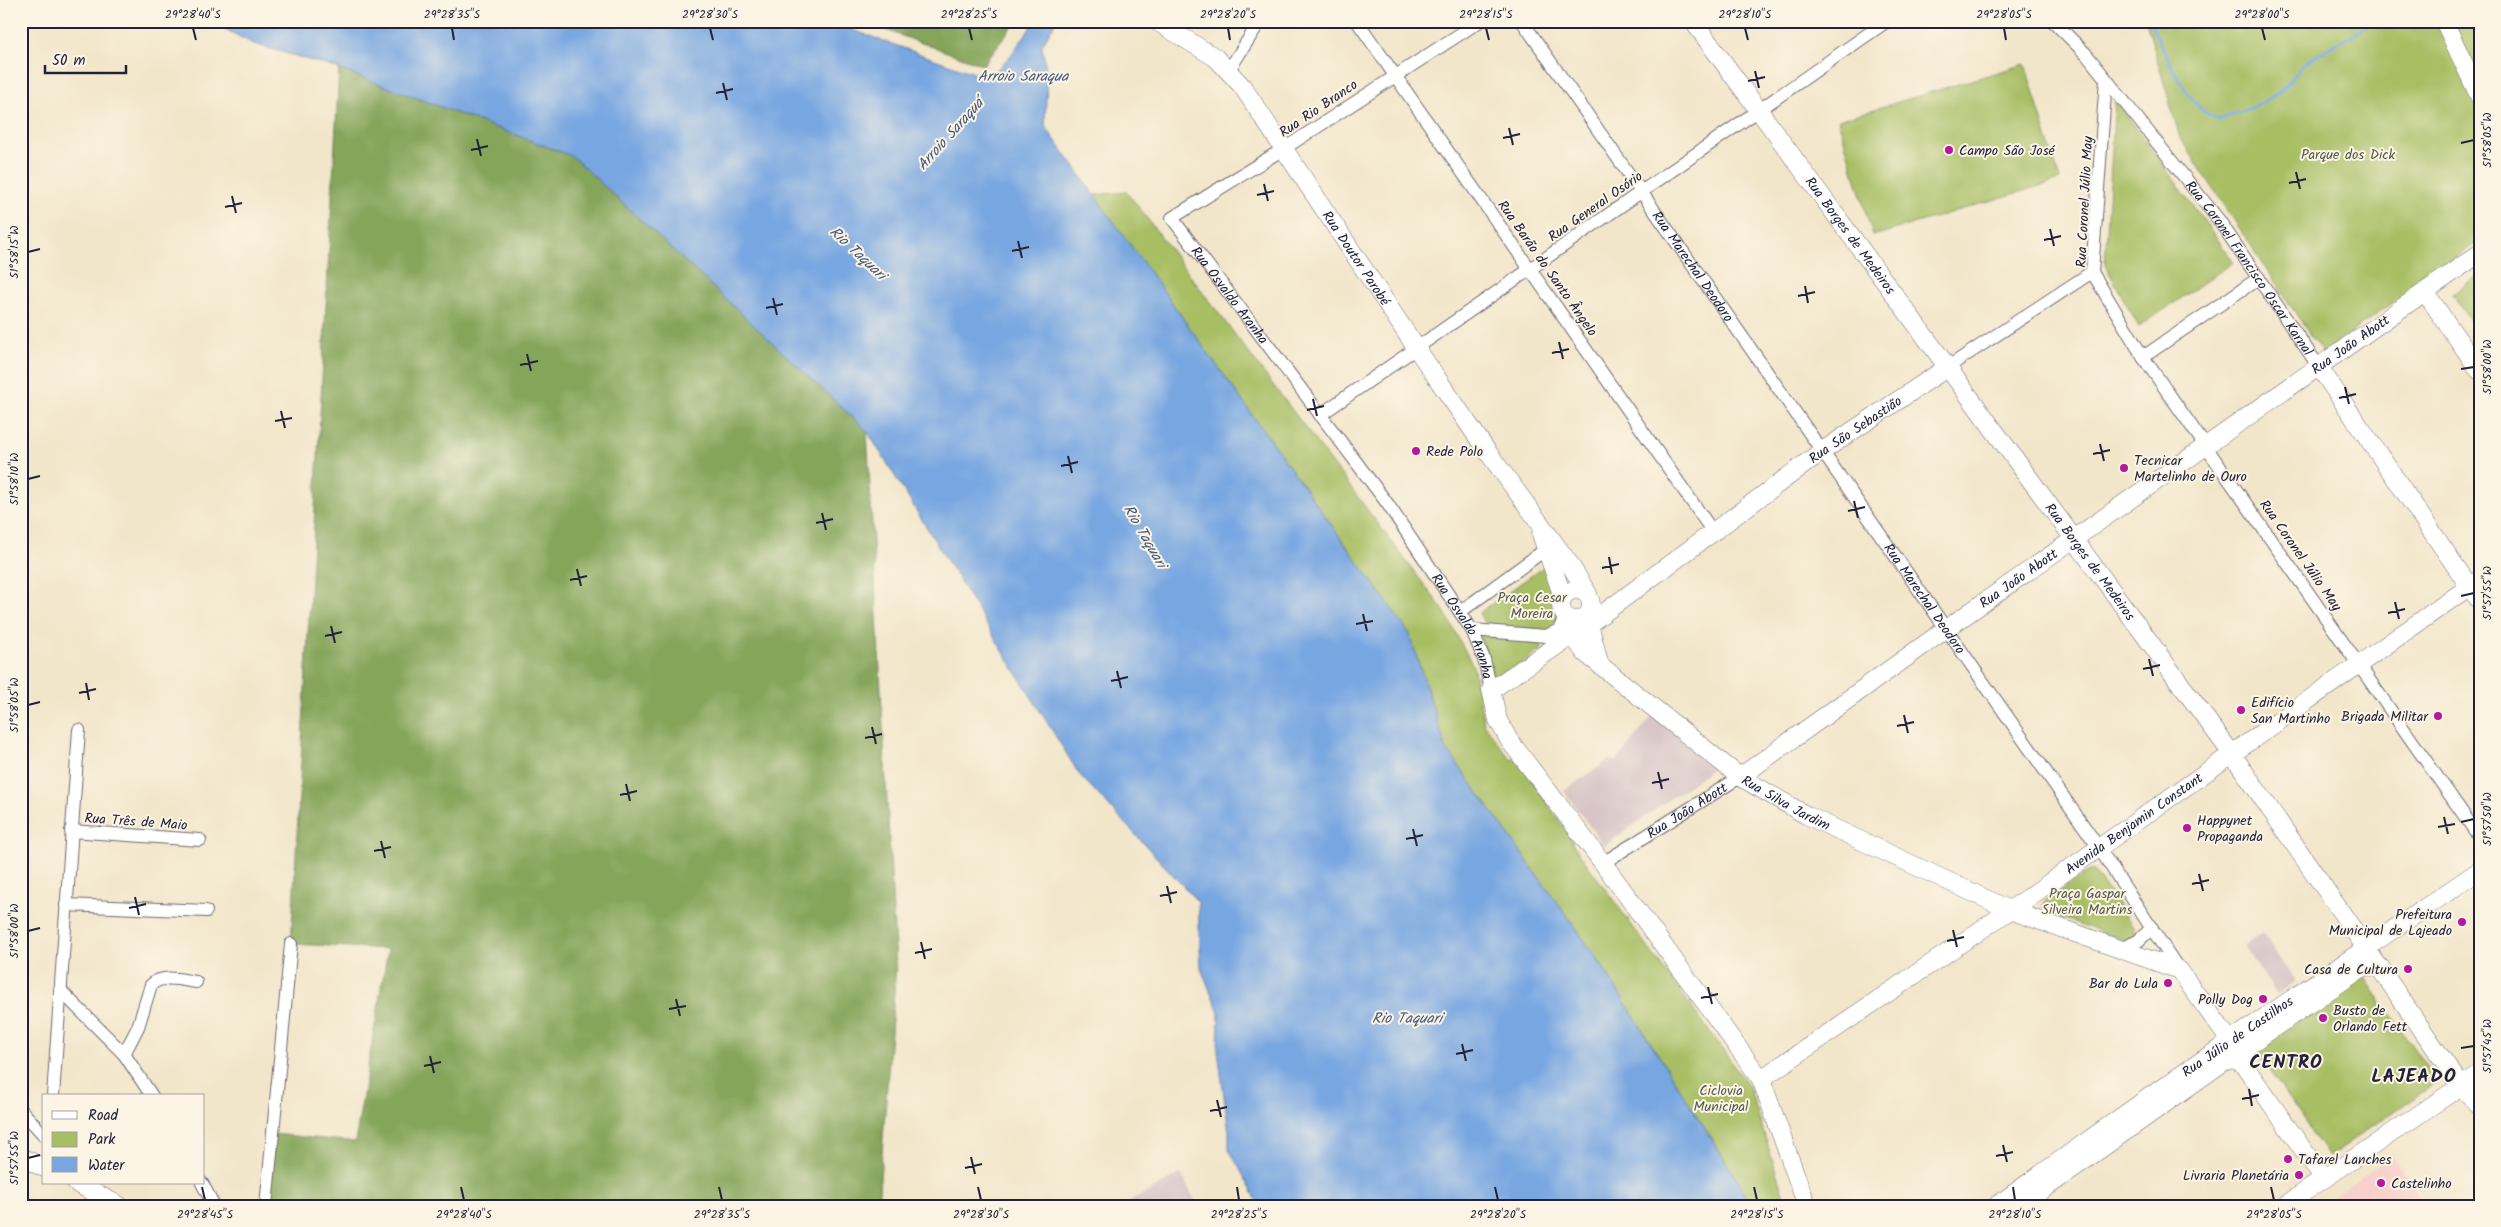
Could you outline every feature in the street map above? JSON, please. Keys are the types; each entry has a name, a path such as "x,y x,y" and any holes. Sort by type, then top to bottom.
{"main road":[{"name":"Rua Doutor Parobé","path":"1156,21 1203,48 1229,70 1285,148 1417,349 1535,517 1569,562 1589,596"},
{"name":"Rua Borges de Medeiros","path":"1693,21 2232,754 2367,947 2461,1086 2480,1107"},
{"path":"2444,21 2480,98"},
{"name":"Rua João Abott","path":"1740,777 1946,629 2480,253"},
{"path":"2425,292 2480,371"},
{"name":"Rua Coronel Francisco Oscar Karnal","path":"2319,366 2474,583 2480,602"},
{"name":"Rua São Sebastião","path":"1491,690 1572,636 1588,620 1624,597 1821,452 1948,367"},
{"name":"Rua Doutor Parobé","path":"1535,517 1563,597"},
{"name":"Avenida Benjamin Constant","path":"2026,900 2474,583"},
{"path":"1588,620 1566,617 1561,607 1563,597 1575,589 1589,596 1624,597"},
{"path":"1589,596 1592,608 1588,620 1599,662"},
{"name":"Rua Silva Jardim","path":"1566,617 1572,636 1586,653 1740,777 1806,815 2003,907 2043,923 2122,948 2179,970"},
{"name":"Rua Osvaldo Aranha","path":"1491,690 1496,713 1509,740 1603,863 1761,1079 1808,1206"},
{"name":"Rua Júlio de Castilhos","path":"1996,1206 2074,1159 2163,1096 2230,1041 2480,870"},
{"path":"1761,1079 2003,907 2026,900 2028,908 2043,923"},
{"name":"Rua Júlio de Castilhos","path":"2244,1066 2243,1054 2250,1044 2359,970 2367,966 2381,968"},
{"name":"Rua Marechal Deodoro","path":"2179,970 2230,1041 2244,1066 2323,1178"},
{"name":"Rua Júlio de Castilhos","path":"2163,1096 2230,1059 2240,1061 2244,1066"},
{"path":"2284,1206 2480,1073"},
{"path":"21,1157 42,1167"},
{"name":"Rua Júlio de Castilhos","path":"2020,1206 2074,1159"},
{"path":"78,1184 118,1205"}],"street":[{"path":"1229,70 1260,21"},
{"name":"Rua Barão do Santo Ângelo","path":"1358,21 1713,532"},
{"name":"Rua Rio Branco","path":"1172,218 1285,148 1480,21"},
{"name":"Rua Marechal Deodoro","path":"1522,21 2099,848 2179,970"},
{"name":"Rua General Osório","path":"1320,415 1887,21"},
{"name":"Rua Coronel Francisco Oscar Karnal","path":"2054,21 2072,38 2218,218 2319,366"},
{"name":"Rua Coronel Júlio May","path":"2106,79 2092,272 2143,358 2480,838"},
{"name":"Rua Osvaldo Aranha","path":"1172,218 1387,503 1472,630 1484,659 1491,690"},
{"name":"Rua São Sebastião","path":"1948,367 2092,272"},
{"path":"2143,358 2259,278"},
{"path":"1460,612 1546,549"},
{"path":"1472,630 1546,636 1559,630 1566,617"},
{"path":"53,1094 71,831 80,730"},
{"name":"Rua João Abott","path":"1603,863 1740,777"},
{"name":"Rua Três de Maio","path":"71,831 200,840"},
{"path":"66,904 206,911"},
{"path":"2122,948 2138,941 2152,928"},
{"path":"266,1206 291,944"},
{"path":"124,1054 138,1027 151,985 156,980 162,978 196,982"},
{"path":"60,990 124,1054 151,1094"},
{"path":"21,1110 42,1132"},
{"path":"203,1184 214,1206"}],"shaded area":[{"path":"1653,715 1716,766 1604,846 1564,791 1610,759 1616,762"},
{"path":"2262,933 2295,981 2277,995 2244,946"},
{"name":"Castelinho","path":"2392,1155 2426,1206 2320,1206 2335,1195"},
{"path":"1180,1174 1198,1206 1122,1206"}],"green space":[{"path":"848,21 1016,21 983,65 880,28"},
{"name":"Parque dos Dick","path":"2146,21 2480,21 2480,241 2322,353 2180,138"},
{"name":"Campo São José","path":"2025,64 2060,180 1873,236 1838,120"},
{"path":"339,69 572,156 867,431 896,966 878,1206 266,1206 273,1134 355,1142 388,949 291,944"},
{"path":"2115,99 2234,262 2139,327 2105,265"},
{"name":"Ciclovia Municipal","path":"1127,192 1444,611 1473,666 1484,724 1511,760 1516,757 1573,841 1571,842 1749,1086 1787,1206 1748,1206 1740,1184 1597,958 1446,748 1409,633 1094,195"},
{"path":"2480,274 2480,334 2452,294"},
{"name":"Praça Cesar Moreira","path":"1546,565 1562,624 1551,631 1485,624 1479,613"},
{"path":"1480,636 1539,641 1542,649 1494,684"},
{"name":"Praça Gaspar Silveira Martins","path":"2092,869 2133,926 2135,935 2131,939 2124,940 2048,913 2043,907 2045,901"},
{"path":"2363,975 2437,1082 2329,1157 2255,1050"}],"water":[{"name":"Rio Taquari","path":"210,21 827,21 988,78 1011,55 1035,21 1056,21 1042,45 1047,75 1045,126 1409,633 1446,748 1597,958 1740,1184 1748,1206 1260,1206 1229,1149 1229,1133 1218,1051 1219,1012 1201,969 1198,902 1079,774 867,431 572,156 339,69 251,43"}],"waterway":[{"path":"2150,21 2165,54 2185,89 2201,109 2219,120 2253,107 2270,98 2287,84 2310,59 2358,32 2373,21"}],"place":[{"name":"Campo São José","path":"1949,150"},
{"name":"Rede Polo","path":"1416,451"},
{"name":"Tecnicar Martelinho de Ouro","path":"2124,468"},
{"name":"Edifício San Martinho","path":"2241,710"},
{"name":"Brigada Militar","path":"2438,716"},
{"name":"Happynet Propaganda","path":"2187,828"},
{"name":"Prefeitura Municipal de Lajeado","path":"2462,922"},
{"name":"Casa de Cultura","path":"2408,969"},
{"name":"Bar do Lula","path":"2168,983"},
{"name":"Polly Dog","path":"2263,999"},
{"name":"Busto de Orlando Fett","path":"2323,1018"},
{"name":"Tafarel Lanches","path":"2288,1159"},
{"name":"Livraria Planetária","path":"2299,1175"},
{"name":"Castelinho","path":"2381,1183"}],"district":[{"name":"CENTRO","path":"2286,1061"},
{"name":"LAJEADO","path":"2414,1075"}],"water label":[{"name":"Arroio Saraqua","path":"1023,76"},
{"name":"Arroio Saraquá","path":"950,134"}]}
